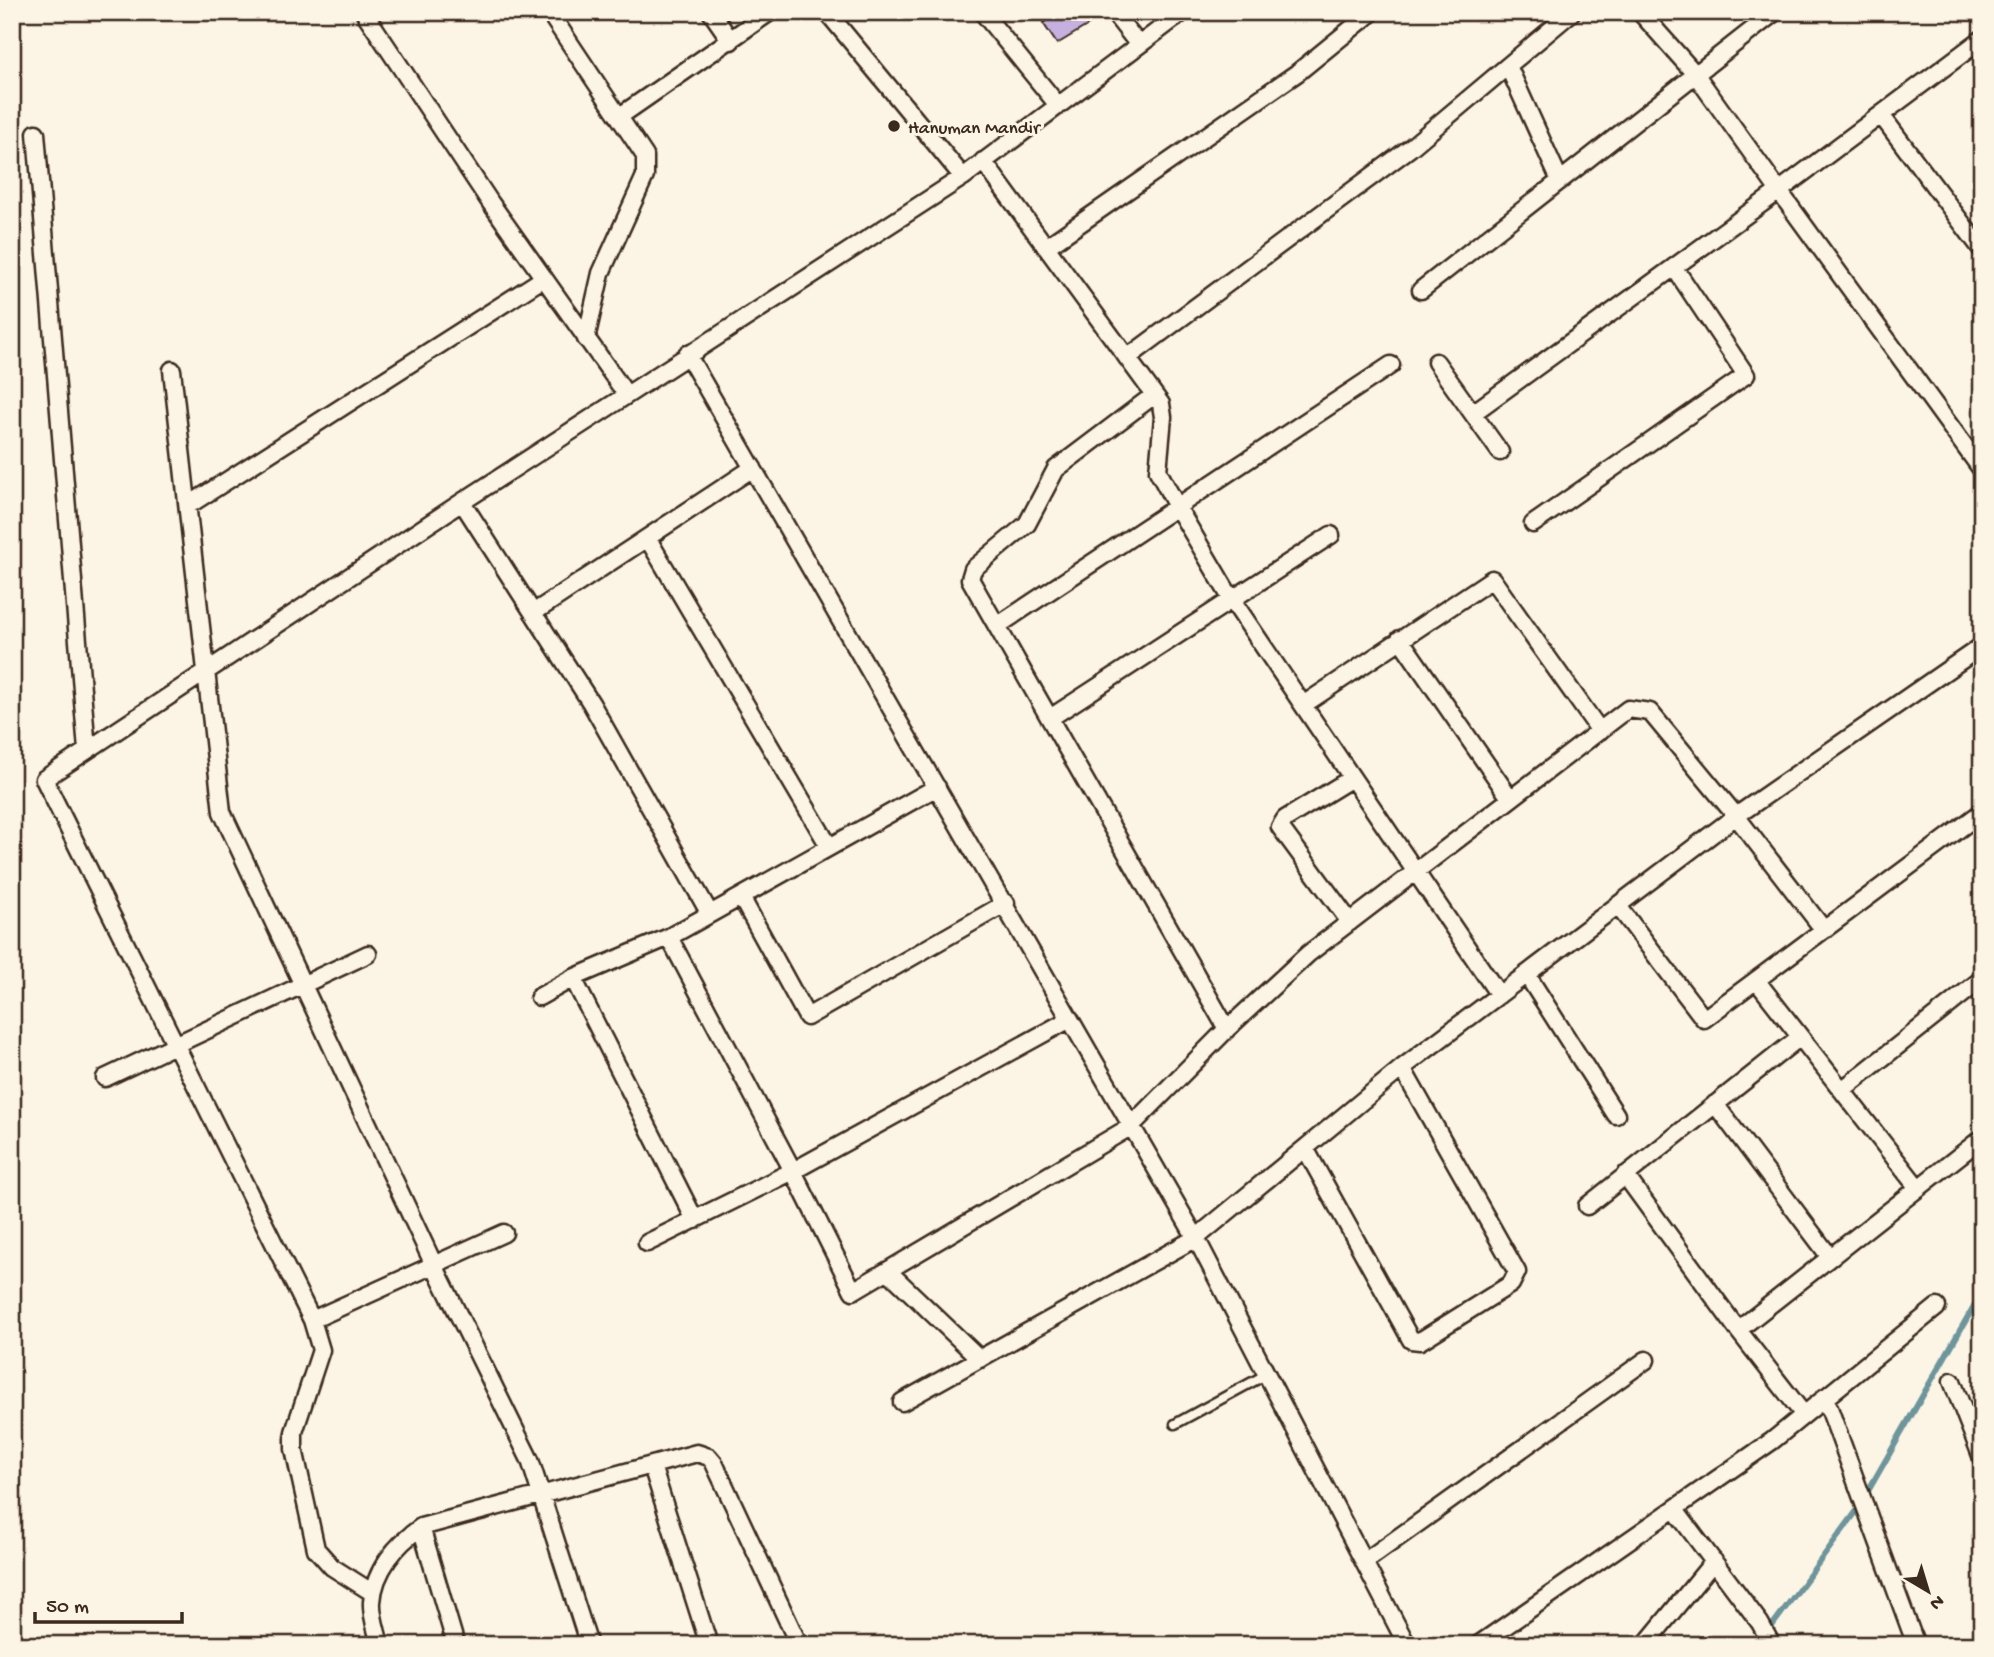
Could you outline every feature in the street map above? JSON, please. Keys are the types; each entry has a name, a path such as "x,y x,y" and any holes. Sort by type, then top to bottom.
{"street":[{"path":"364,12 626,394"},
{"path":"549,12 645,156 647,169 601,273 586,339"},
{"path":"711,12 731,41"},
{"path":"620,116 770,12"},
{"path":"827,12 963,177"},
{"path":"1113,12 1139,45"},
{"path":"373,1593 331,1567 316,1549 293,1449 294,1432 321,1350 312,1320 44,779 461,502 963,177 1183,12"},
{"path":"1046,247 1297,72 1372,12"},
{"path":"1127,358 1369,179 1572,12"},
{"path":"1640,12 1696,75 1982,470"},
{"path":"1421,290 1775,12"},
{"path":"983,13 1057,104"},
{"path":"1473,413 1779,191 1982,39"},
{"path":"1508,66 1560,181"},
{"path":"1881,115 1982,250"},
{"path":"36,133 87,750"},
{"path":"983,161 1161,404 1163,417 1158,471 1176,505 1233,600 1499,995"},
{"path":"1533,524 1746,375 1674,267"},
{"path":"189,505 544,278"},
{"path":"687,354 1006,903 1130,1127 1196,1238 1407,1645"},
{"path":"1436,362 1500,452"},
{"path":"997,626 1391,365"},
{"path":"172,370 222,812 434,1265 530,1460 589,1645"},
{"path":"1154,395 1056,469 1027,524 973,569 970,579 1227,1029"},
{"path":"533,613 648,540 753,468"},
{"path":"461,502 591,703 710,914"},
{"path":"1049,718 1331,535"},
{"path":"648,540 829,846"},
{"path":"1303,705 1492,579 1600,731"},
{"path":"1400,639 1510,798"},
{"path":"902,1402 1196,1238 1402,1068 1736,816 1982,646"},
{"path":"668,937 793,1171 853,1291 1130,1127 1227,1029 1308,954 1628,709 1650,712 1736,816 1824,930"},
{"path":"1350,922 1280,827 1286,819 1352,778"},
{"path":"538,998 573,978 668,937 937,787"},
{"path":"1618,906 1704,1019 1982,812"},
{"path":"741,897 807,1017 1006,903"},
{"path":"105,1077 368,954"},
{"path":"1527,975 1616,1115"},
{"path":"573,978 695,1220"},
{"path":"1842,1090 1982,979"},
{"path":"1756,980 1918,1188"},
{"path":"648,1243 793,1171 1070,1019"},
{"path":"1587,1206 1800,1037"},
{"path":"1305,1148 1411,1340 1420,1341 1511,1284 1517,1272 1402,1068"},
{"path":"1715,1104 1830,1257"},
{"path":"1738,1331 1982,1138"},
{"path":"1625,1175 1738,1331 1804,1415"},
{"path":"312,1320 504,1233"},
{"path":"889,1272 980,1359"},
{"path":"1478,1645 1675,1510 1804,1415 1937,1307"},
{"path":"1364,1562 1646,1360"},
{"path":"1952,1381 1974,1415 1982,1458"},
{"path":"1825,1397 1916,1645"},
{"path":"380,1645 372,1608 373,1593 386,1560 397,1546 421,1527 697,1453 709,1457 799,1645"},
{"path":"652,1465 709,1645"},
{"path":"1675,1510 1760,1623 1772,1645"},
{"path":"421,1527 456,1645"},
{"path":"1644,1645 1714,1561"}],"lane":[{"path":"1175,1424 1267,1374"}],"building":[{"path":"1058,12 1083,12 1090,24 1057,44 1043,23"}],"waterway":[{"path":"1758,1645 1856,1512 1982,1292"}],"place":[{"name":"Hanuman Mandir","path":"894,126"}]}
